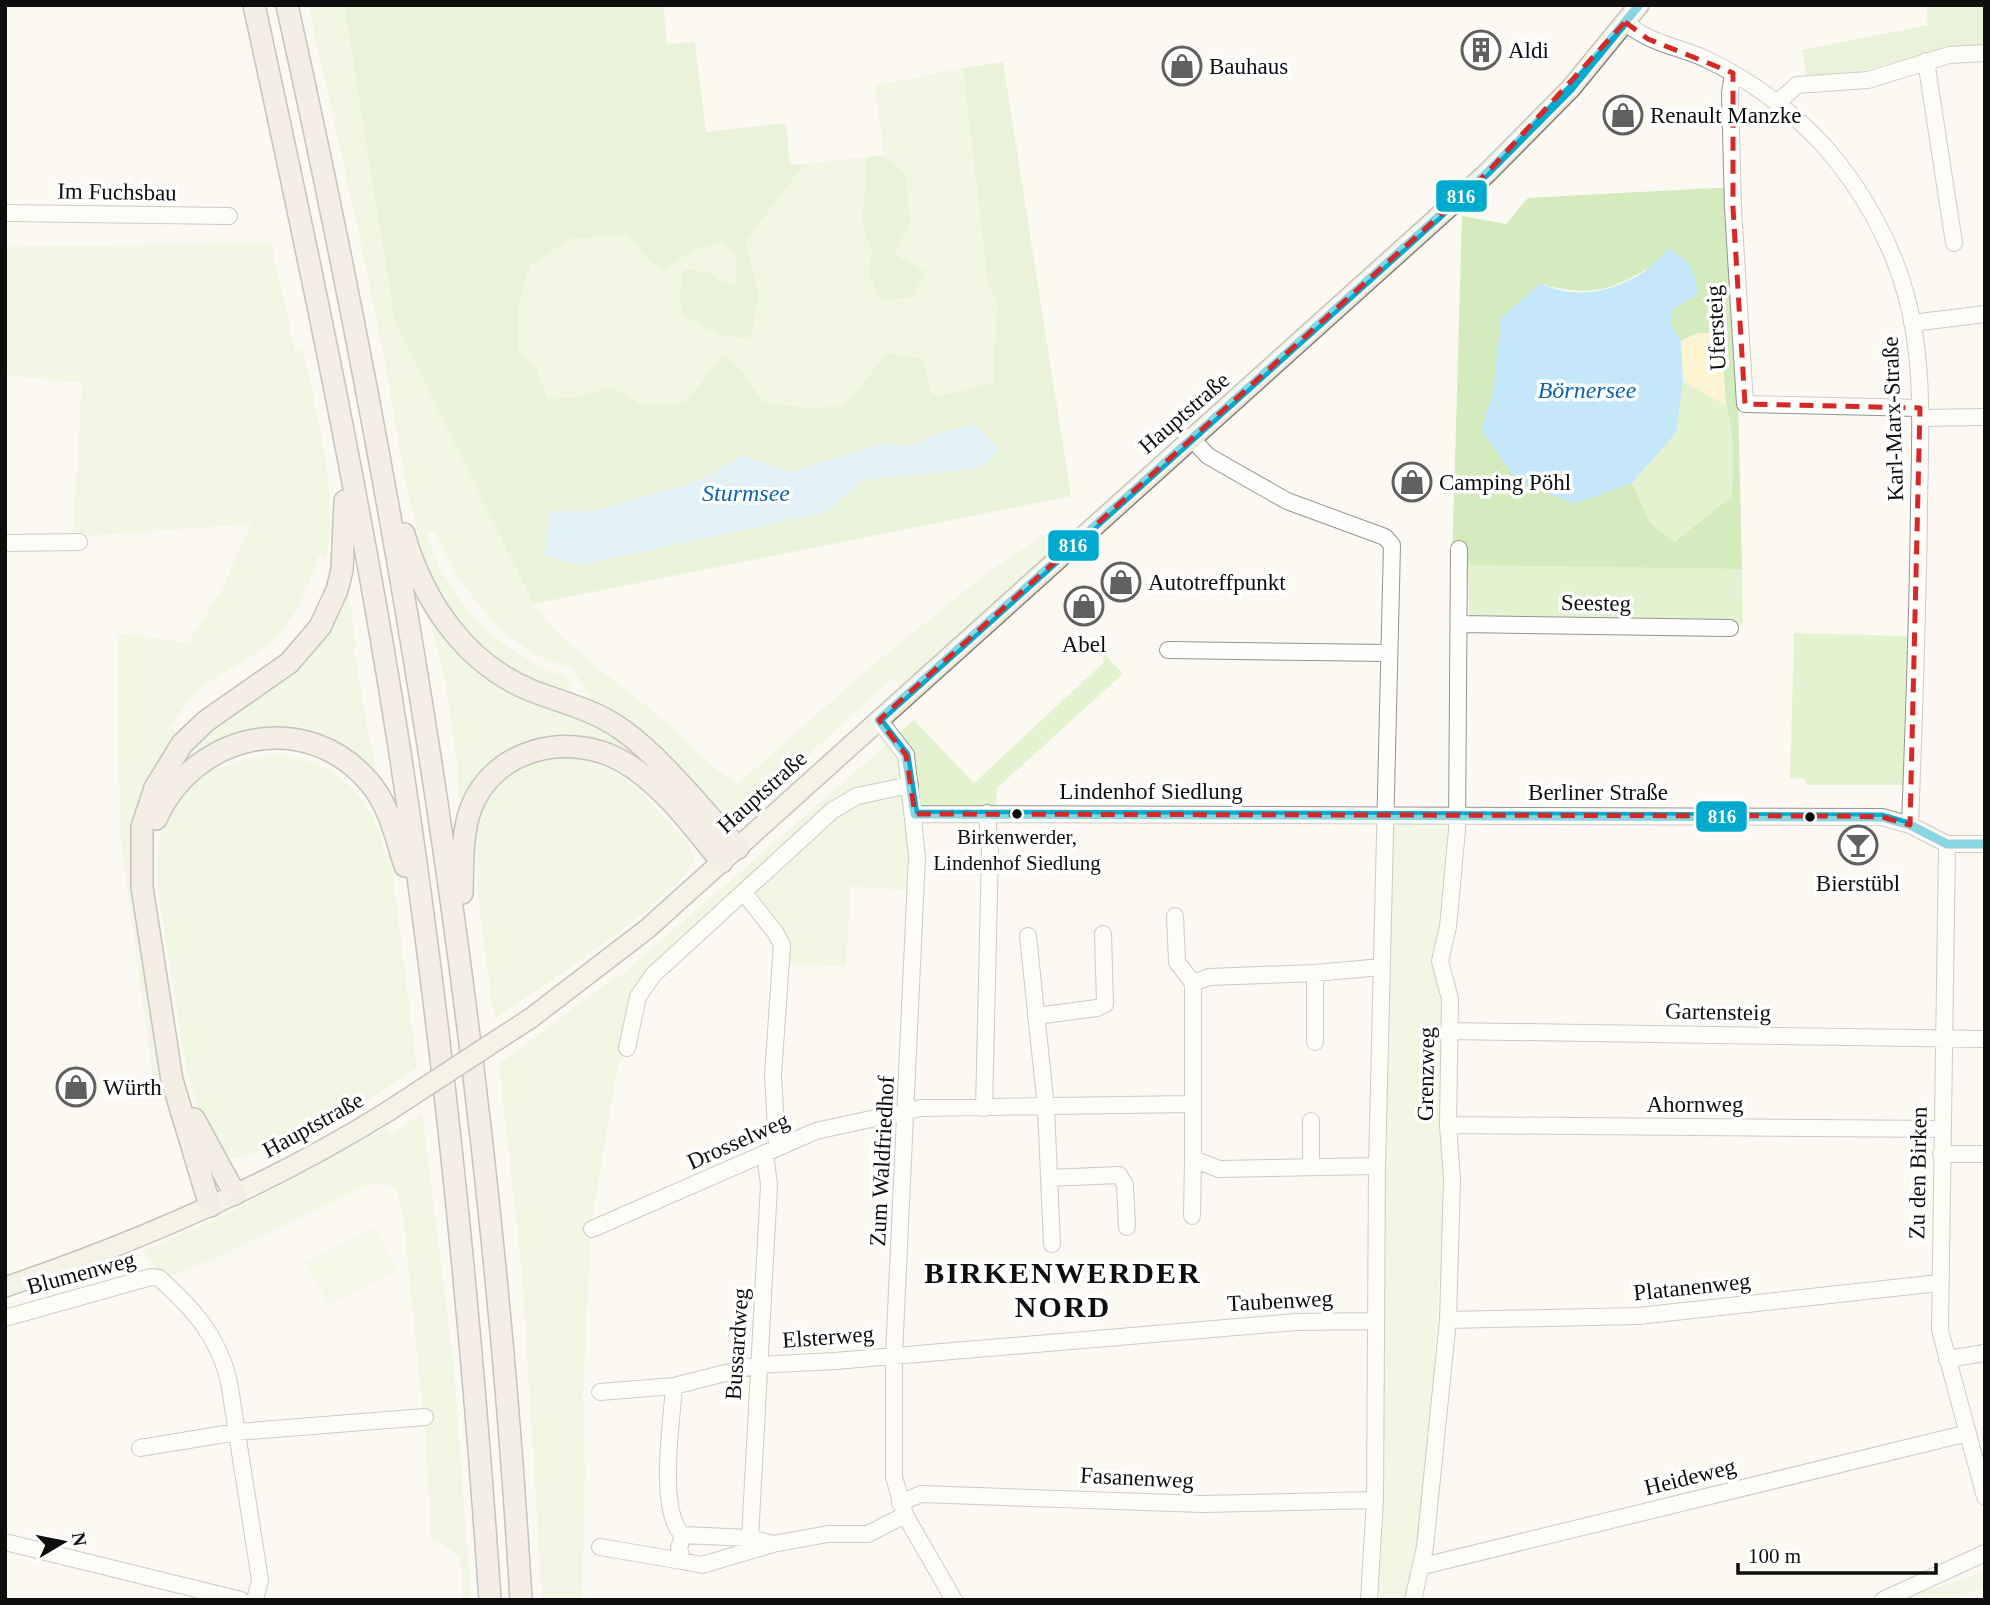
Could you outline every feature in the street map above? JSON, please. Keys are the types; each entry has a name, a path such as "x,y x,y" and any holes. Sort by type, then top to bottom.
{"highway":[{"path":"254,5 341,422 400,753 426,940 468,1319 490,1600"},
{"path":"287,5 375,431 412,637 461,954 490,1202 521,1600"},
{"path":"211,1206 172,1080 142,887 142,827 162,774 182,744 206,721 289,663 309,642 329,609 337,590 345,546 341,422"},
{"path":"375,431 411,554 434,603 465,646 505,677 601,717 630,735 738,848"},
{"path":"235,1194 191,1112 179,1069 166,996 148,863 154,824 169,794 192,768 236,744 281,739 327,750 369,782 388,812 426,940"},
{"path":"461,954 464,837 470,811 482,788 496,773 513,760 536,750 573,745 592,748 622,761 654,786 722,862"}],"main road":[{"name":"Hauptstraße","path":"5,1287 130,1241 211,1206 387,1112 531,1018 641,934 1459,197 1543,118 1639,5"}],"street":[{"name":"Karl-Marx-Straße","path":"1625,22 1648,39 1703,58 1733,73 1776,103 1824,147 1853,183 1874,218 1906,294 1912,323 1920,413 1917,636 1910,825"},
{"path":"1776,103 1797,85 1868,80 1960,53 1985,53"},
{"path":"1926,61 1954,243"},
{"name":"Ufersteig","path":"1733,73 1730,93 1733,208 1745,404 1920,413"},
{"name":"Im Fuchsbau","path":"5,213 229,216"},
{"path":"1912,323 1985,314"},
{"path":"1920,413 1985,417"},
{"path":"1191,439 1208,456 1287,501 1385,537 1392,545 1386,817"},
{"path":"5,543 79,542"},
{"name":"Grenzweg","path":"1413,1600 1423,1566 1448,1320 1452,1179 1448,1125 1450,999 1440,961 1448,927 1457,814 1461,624 1459,549"},
{"name":"Seesteg","path":"1461,624 1730,628"},
{"path":"1168,650 1388,653"},
{"name":"Zum Waldfriedhof","path":"879,720 902,748 911,785 915,814 918,899 894,1355 894,1477 902,1509 954,1600"},
{"path":"627,1048 636,1004 647,983 744,893 842,804 869,793 911,785"},
{"path":"984,1108 990,852 987,813"},
{"name":"Lindenhof Siedlung","path":"915,814 1386,817 1457,814"},
{"name":"Berliner Straße","path":"1457,814 1882,817 1910,825 1947,844 1985,844"},
{"name":"Grenzweg","path":"1369,1600 1375,1500 1377,1166 1386,817"},
{"name":"Zu den Birken","path":"1947,844 1940,1330 1985,1497"},
{"name":"Bussardweg","path":"744,893 782,945 757,1365 750,1538"},
{"path":"1175,916 1177,962 1193,983 1192,1216"},
{"path":"1036,1016 1097,1008 1105,1004 1103,934"},
{"path":"1028,936 1046,1108 1052,1244"},
{"path":"1193,983 1209,977 1315,973 1381,967"},
{"path":"1315,973 1315,1042"},
{"name":"Gartensteig","path":"1450,1031 1985,1039"},
{"name":"Drosselweg","path":"592,1229 834,1125 898,1115 907,1110 1192,1104"},
{"path":"1311,1121 1311,1167"},
{"name":"Ahornweg","path":"1448,1125 1941,1129"},
{"path":"1941,1154 1985,1154"},
{"path":"1193,1158 1219,1169 1377,1166"},
{"path":"1049,1178 1119,1175 1125,1185 1128,1227"},
{"name":"Blumenweg","path":"5,1318 143,1279 159,1278 204,1324 215,1339 226,1366 260,1580 255,1600"},
{"name":"Platanenweg","path":"1448,1320 1638,1316 1939,1283"},
{"name":"Taubenweg","path":"894,1355 1270,1324 1376,1321"},
{"path":"1947,1359 1985,1353"},
{"name":"Elsterweg","path":"600,1392 674,1386 757,1365 894,1355"},
{"path":"674,1386 668,1497 674,1527 683,1535 679,1548 682,1561"},
{"path":"139,1448 237,1433 425,1417"},
{"name":"Heideweg","path":"1423,1566 1968,1433"},
{"name":"Fasanenweg","path":"600,1547 702,1565 773,1544 828,1535 868,1534 920,1494 1202,1504 1375,1500"},
{"name":"Fasanenweg","path":"683,1535 750,1538 773,1544"},
{"path":"5,1542 241,1600"},
{"path":"1883,1600 1985,1553"}],"highlighted area":[{"path":"1625,22 1648,39 1733,73 1733,208 1745,404 1920,408 1910,825 1882,817 1836,816 915,814 906,755 879,720 1487,173"}],"green space":[{"path":"308,5 344,5 395,323 534,604 578,651 661,718 706,761 726,776 738,784 867,670 987,573 1046,534 1050,556 1008,597 900,685 893,678 747,810 735,815 707,802 593,704 574,670 534,654 498,628 457,577 435,531 426,534 449,583 479,622 518,653 566,677 575,697 534,680 499,660 469,634 456,617 432,576 422,549 407,487 368,277"},
{"path":"344,5 663,5 667,44 695,42 706,132 786,123 790,165 804,164 746,241 759,296 750,338 722,336 683,316 679,294 684,269 711,273 722,283 737,283 735,253 721,242 694,251 663,269 651,262 627,235 571,239 530,265 519,306 518,349 536,368 548,399 580,397 612,387 642,405 685,403 723,355 742,371 763,402 809,408 844,406 887,353 922,359 931,395 946,395 993,383 997,302 988,285 963,68 1003,62 1071,496 534,604 395,323","holes":["936,434 979,468 862,480 827,512 581,565 549,512 596,511 701,480 743,456 790,472 880,444 913,446"]},
{"path":"1926,5 1985,5 1985,45 1958,45 1849,75 1806,75 1802,50 1928,25"},
{"path":"963,68 988,285 997,302 993,383 946,395 931,395 887,353 844,406 809,408 763,402 742,371 723,355 685,403 642,405 612,387 580,397 548,399 536,368 518,349 519,306 530,265 571,239 627,235 651,262 663,268 694,251 721,242 735,253 737,284 722,283 711,273 679,294 759,296 746,241 804,164 867,157 862,225 872,252 868,272 906,258 895,253 910,221 906,174 884,156 875,86"},
{"path":"884,156 906,174 910,221 895,253 925,272 913,297 881,300 868,272 872,252 862,225 867,157"},
{"path":"1733,187 1742,569 1452,565 1462,216 1506,224 1528,198","holes":["1658,262 1697,295 1674,308 1670,323 1681,341 1698,333 1721,333 1723,386 1733,442 1732,496 1674,542 1650,523 1632,483 1574,504 1481,430 1493,392 1501,318 1540,284 1574,290 1602,289 1628,279"]},
{"path":"271,243 295,350 303,349 320,426 328,481 330,534 326,558 318,556 306,590 288,622 263,648 192,696 171,727 178,734 146,787 165,1091 155,1094 120,834 117,633 188,643 222,589 251,524 73,537 82,383 5,375 5,247"},
{"path":"1683,381 1726,405 1733,442 1732,496 1673,542 1650,523 1632,483 1676,433"},
{"path":"1468,565 1742,569 1743,625 1469,618"},
{"path":"348,589 356,643 354,652 372,752 382,784 368,768 238,734 212,743 176,768 207,737 275,687 308,658 331,626"},
{"path":"427,611 460,653 479,672 501,688 604,730 651,768 605,743 570,735 552,735 535,739 520,747 465,800 458,797 457,760 444,676"},
{"path":"1794,633 1909,636 1906,785 1806,785 1805,779 1790,778"},
{"path":"1104,653 1123,674 997,788 996,812 916,813 895,736 914,720 974,783 1103,663"},
{"path":"893,739 908,784 856,795 652,973 615,1079 591,1229 583,1393 585,1475 582,1600 542,1600 522,1271 499,1064 615,977 618,978"},
{"path":"281,755 320,766 351,787 373,816 385,855 390,853 417,1068 371,1098 250,1155 234,1158 225,1155 212,1140 192,1090 159,898 157,857 162,832 172,810 211,765 215,771 243,759"},
{"path":"552,756 598,765 631,783 689,845 694,859 684,875 636,919 494,1019 475,863 479,817 488,798 502,781 523,767"},
{"path":"909,787 916,891 851,886 846,966 783,964 746,893 834,811"},
{"path":"1450,814 1442,1228 1430,1439 1411,1600 1374,1600 1389,816"},
{"path":"422,1114 454,1368 471,1600 463,1600 460,1558 440,1541 431,1540 426,1438 403,1215 397,1190 385,1183 367,1185 212,1260 163,1279 143,1251 227,1214 388,1127 390,1134"},
{"path":"375,1227 397,1270 328,1305 306,1262"},
{"path":"1985,1572 1985,1586 1956,1600 1897,1600"}],"sand":[{"path":"1698,333 1721,333 1726,405 1683,381 1681,341"}],"water":[{"name":"Börnersee","path":"1668,248 1681,257 1694,272 1697,286 1697,295 1674,308 1670,323 1681,341 1683,381 1676,433 1632,483 1574,504 1517,481 1481,430 1493,392 1501,318 1540,284 1572,292 1613,287 1649,268"},
{"name":"Sturmsee","path":"975,424 1000,449 980,468 862,480 827,512 580,565 544,556 549,511 596,511 701,480 743,456 790,472 880,444 913,446 936,434"}],"transit line":[{"name":"816","path":"879,720 1487,173 1571,88 1639,5"},
{"name":"816","path":"879,720 906,755 915,814"},
{"name":"816","path":"915,814 1882,817 1910,825 1947,844 1985,844"}],"place":[{"name":"Aldi","path":"1481,50"},
{"name":"Bauhaus","path":"1182,66"},
{"name":"Renault Manzke","path":"1623,115"},
{"name":"Camping Pöhl","path":"1412,482"},
{"name":"Autotreffpunkt","path":"1121,582"},
{"name":"Abel","path":"1084,606"},
{"name":"Birkenwerder, Lindenhof Siedlung","path":"1017,814"},
{"name":"Bierstübl","path":"1858,845"},
{"name":"Würth","path":"76,1087"}],"district":[{"name":"BIRKENWERDER NORD","path":"1063,1289"}]}
